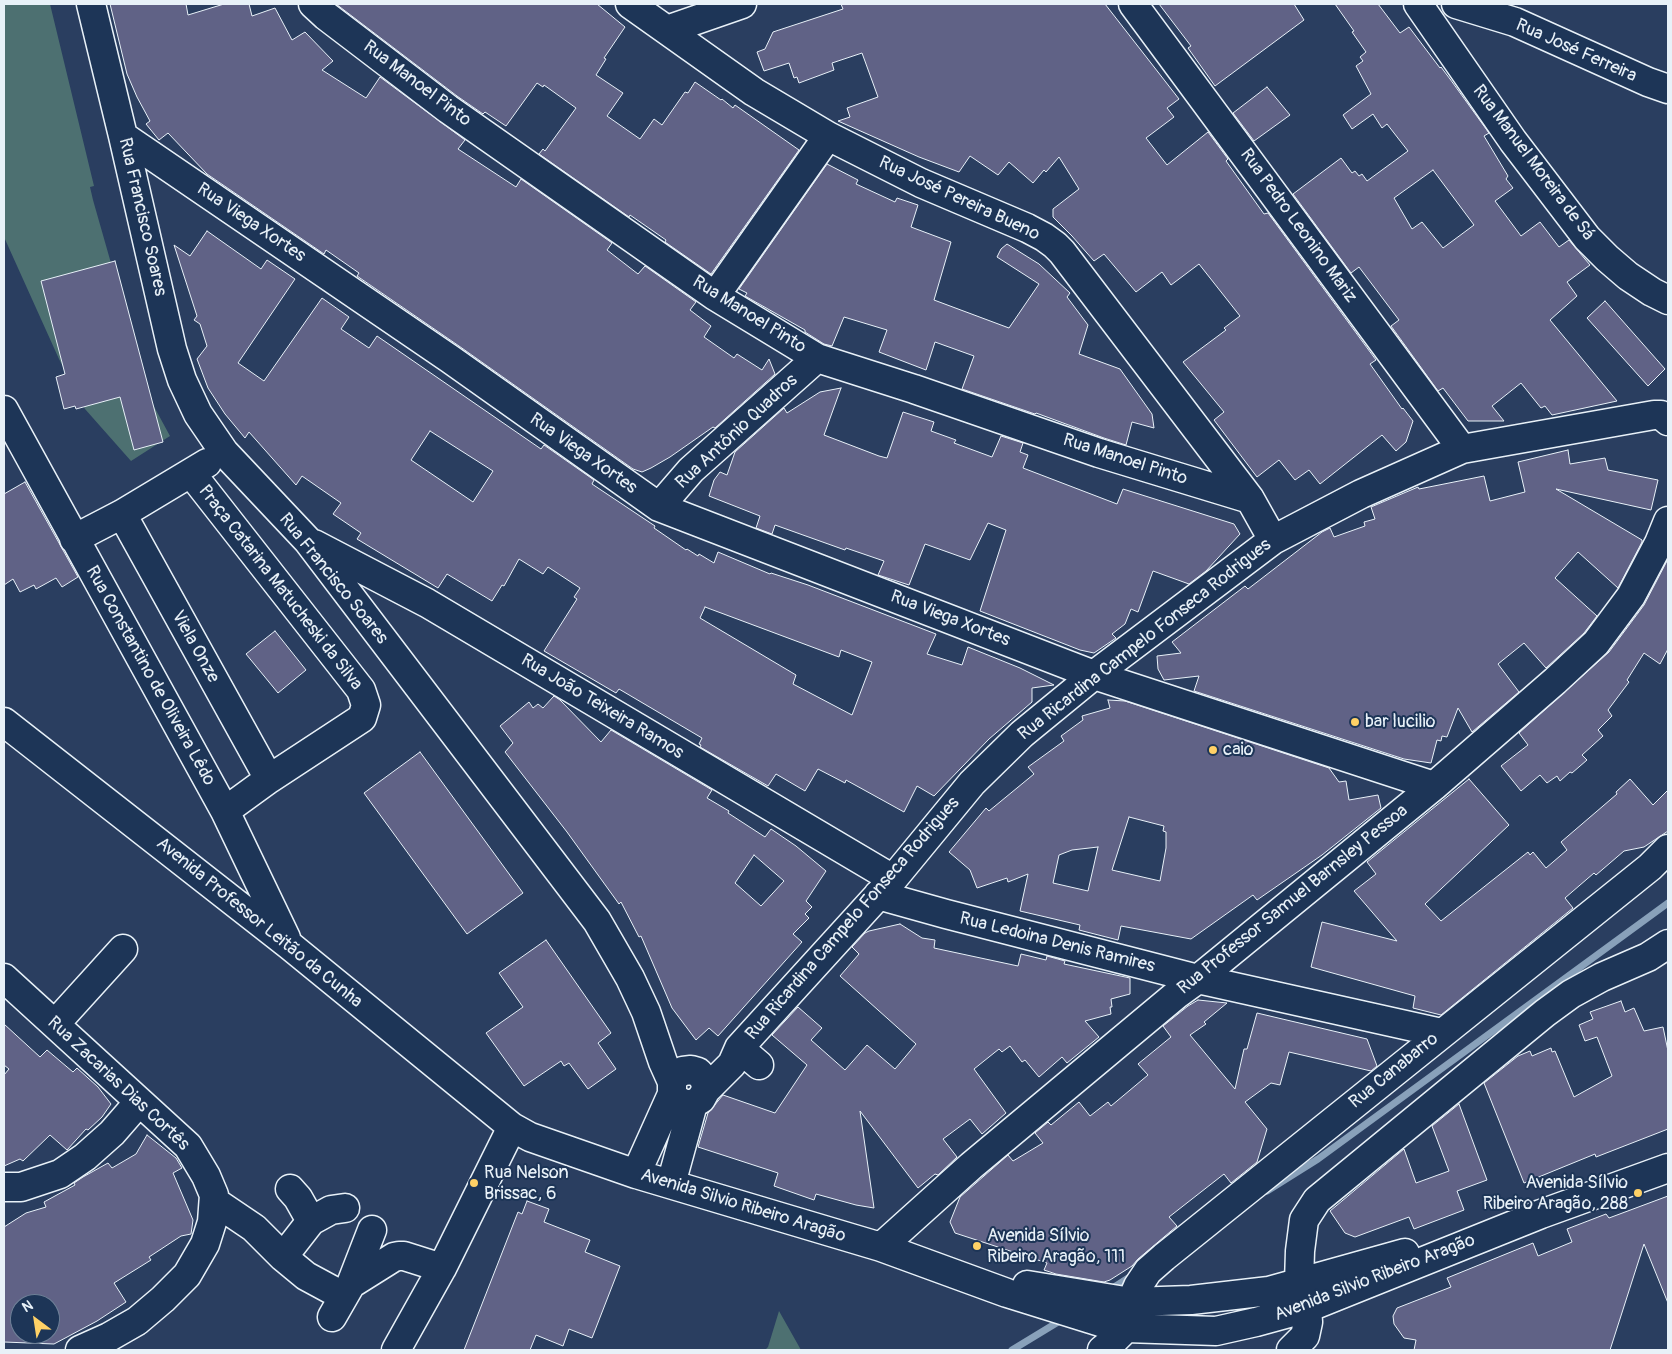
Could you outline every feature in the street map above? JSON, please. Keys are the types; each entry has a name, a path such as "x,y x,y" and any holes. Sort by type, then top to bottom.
{"street":[{"name":"Rua Francisco Soares","path":"91,4 124,136 172,349 182,380 198,414 224,452 308,541 596,921 630,978 651,1025 663,1062 689,1085"},
{"name":"Rua Manoel Pinto","path":"313,4 448,109 715,296 817,358 914,389 1099,453 1250,499"},
{"name":"Rua José Pereira Bueno","path":"630,4 754,92 828,136 921,183 1028,228 1055,245 1250,499 1273,540"},
{"path":"667,30 742,4"},
{"name":"Rua Pedro Leonino Mariz","path":"1133,4 1462,449"},
{"name":"Rua Manuel Moreira de Sá","path":"1418,4 1513,141 1587,238 1628,276 1668,300"},
{"name":"Rua José Ferreira","path":"1456,4 1515,22 1648,82 1668,89"},
{"name":"Rua Viega Xortes","path":"124,136 450,359 659,507 1094,675 1434,786"},
{"path":"715,296 828,136"},
{"name":"Rua Antônio Quadros","path":"659,507 691,470 817,358"},
{"name":"Rua Constantino de Oliveira Lêdo","path":"4,410 225,811 289,945"},
{"name":"Rua Ricardina Campelo Fonseca Rodrigues","path":"636,1174 689,1085 749,1057 972,783 1022,734 1094,675 1273,540 1362,494 1462,449 1654,414 1666,419"},
{"path":"74,539 122,514 224,452"},
{"name":"Praça Catarina Matucheski da Silva","path":"191,473 361,690 366,706 362,718 269,779 225,811"},
{"name":"Viela Onze","path":"122,514 269,779"},
{"name":"Rua Professor Samuel Barnsley Pessoa","path":"881,1247 971,1166 1168,1001 1198,979 1434,786 1555,681 1596,643 1631,596 1659,543 1668,521"},
{"name":"Rua João Teixeira Ramos","path":"308,541 427,603 886,887"},
{"name":"Avenida Professor Leitão da Cunha","path":"4,722 289,945 512,1127"},
{"name":"Rua Canabarro","path":"1129,1315 1138,1286 1148,1271 1164,1257 1441,1033 1662,865"},
{"name":"Rua Ledoina Denis Ramires","path":"886,887 946,914 1198,979 1441,1033"},
{"path":"1296,1350 1305,1336 1308,1322 1307,1308 1300,1282 1300,1251 1304,1220 1317,1200 1564,999 1602,977 1648,957 1668,944"},
{"path":"55,1024 123,949"},
{"name":"Rua Zacarias Dias Cortês","path":"4,978 188,1146 206,1176 214,1195 212,1222 204,1244 186,1275 164,1299 137,1321 109,1337 80,1350"},
{"name":"Rua Ricardina Campelo Fonseca Rodrigues","path":"671,1184 689,1085"},
{"path":"4,1187 21,1187 60,1174 85,1157 112,1132 139,1102"},
{"path":"396,1350 442,1268 512,1127"},
{"name":"Avenida Silvio Ribeiro Aragão","path":"512,1127 530,1137 636,1174 881,1247 974,1281 1018,1284 1217,1340 1256,1322 1307,1308 1541,1214 1668,1168"},
{"path":"290,1189 298,1198 311,1221"},
{"path":"214,1201 254,1228 283,1257 300,1284 342,1299"},
{"path":"283,1257 311,1221 331,1210 345,1208"},
{"name":"Avenida Silvio Ribeiro Aragão","path":"1129,1315 1191,1300 1269,1292 1541,1214"},
{"path":"342,1299 372,1230"},
{"path":"342,1299 394,1257 404,1256 442,1268"},
{"path":"1217,1340 1225,1318 1234,1308 1269,1292"},
{"path":"1102,1350 1112,1342 1129,1315"}],"green space":[{"path":"4,4 50,4 94,186 90,187 93,200 146,386 151,401 170,436 131,461 85,409 59,359 4,237"},
{"path":"779,1311 801,1350 765,1350 768,1347"}],"building":[{"path":"110,4 186,4 188,15 224,4 249,4 252,16 275,8 292,40 305,32 333,61 322,70 366,98 380,77 465,140 458,149 516,187 521,179 612,243 607,250 638,274 645,266 696,302 690,310 711,326 704,337 734,358 737,354 762,370 769,359 775,374 715,428 713,427 651,468 642,472 633,469 357,276 359,273 326,250 324,254 207,174 168,133 159,140 146,124 150,121 127,74"},
{"path":"336,4 597,4 625,27 604,58 606,59 596,75 623,93 607,116 640,139 654,119 662,125 685,92 688,93 695,82 733,108 735,105 799,150 711,274 665,242 666,240 630,215 629,217 539,154 543,149 545,151 576,108 544,85 543,87 537,83 506,126 485,112 483,114 457,96"},
{"path":"841,4 1105,4 1179,99 1167,108 1174,117 1146,138 1167,165 1208,132 1264,214 1268,213 1376,360 1370,364 1402,409 1413,421 1406,442 1396,451 1382,435 1320,484 1309,470 1295,480 1279,460 1257,477 1214,420 1224,412 1183,362 1226,330 1224,328 1240,316 1199,264 1171,285 1162,272 1136,292 1104,254 1094,261 1053,217 1053,209 1079,189 1059,157 1033,183 1009,162 998,175 970,156 959,172 919,157 838,121 850,117 847,108 878,97 862,53 832,63 834,70 799,83 797,77 794,78 789,63 764,71 757,52 765,49 773,32 843,9"},
{"path":"1159,4 1294,4 1304,20 1215,86 1188,48 1191,46"},
{"path":"1335,4 1378,4 1400,33 1409,27 1489,133 1484,136 1508,176 1506,179 1513,188 1495,201 1521,236 1540,222 1559,247 1569,240 1590,265 1567,282 1577,296 1550,320 1617,401 1552,415 1545,406 1541,408 1521,383 1492,406 1504,421 1468,421 1443,388 1438,391 1391,326 1399,320 1359,267 1351,273 1293,194 1341,158 1352,173 1355,171 1359,176 1362,174 1367,181 1408,151 1387,124 1382,128 1373,114 1352,129 1343,115 1371,94 1356,66 1363,61 1360,57 1366,52 1352,32 1354,31","holes":["1433,170 1474,225 1443,248 1422,222 1412,229 1394,198"]},
{"path":"1267,87 1290,115 1254,141 1233,113"},
{"path":"827,164 858,180 856,184 895,202 897,198 918,205 911,227 951,242 934,300 1009,328 1039,284 997,257 1001,249 1007,244 1039,264 1070,293 1067,297 1088,325 1079,354 1120,369 1152,414 1154,428 1132,422 1126,445 1104,438 962,389 974,356 935,342 926,370 879,352 887,330 844,317 832,346 824,344 805,332 805,330 745,296 747,293 739,289"},
{"path":"207,231 261,269 267,260 295,279 238,363 264,381 322,298 349,317 341,329 369,348 377,336 541,449 544,445 594,480 592,484 655,526 654,528 686,550 698,556 699,554 714,563 718,552 770,574 808,585 936,634 927,654 962,665 968,647 1020,668 1054,685 1032,688 1032,702 989,739 934,796 917,786 904,812 846,780 845,783 818,769 805,791 776,774 768,786 700,747 701,745 699,744 702,738 619,689 616,693 544,651 577,599 574,597 580,588 548,567 543,574 519,559 504,586 502,585 492,601 447,574 438,588 357,539 361,533 333,514 341,503 302,476 296,485 249,432 245,438 225,414 208,388 197,359 207,346 200,324 194,320 197,316 174,245 190,256","holes":["430,431 493,471 473,502 411,460","705,607 839,657 841,650 872,662 852,715 793,684 796,675 700,618"]},
{"path":"115,261 163,442 134,450 120,397 76,409 75,406 64,409 56,377 65,374 41,281"},
{"path":"1605,301 1665,369 1648,386 1587,318"},
{"path":"841,388 824,435 879,456 887,458 903,412 934,422 931,431 956,440 954,443 992,457 1001,436 1023,443 1020,452 1028,455 1023,468 1117,504 1123,489 1234,524 1240,534 1206,571 1189,584 1153,571 1138,612 1131,609 1125,624 1112,634 1116,638 1094,653 1080,650 980,611 1006,530 988,523 970,560 925,544 909,585 878,575 884,561 846,548 845,550 775,525 772,534 756,528 760,516 709,496 714,480 720,472 727,475 735,452 784,408 787,413 820,392"},
{"path":"1568,450 1570,464 1605,458 1608,470 1658,480 1651,510 1556,489 1642,540 1642,542 1618,588 1578,552 1555,578 1597,616 1584,633 1546,668 1524,643 1498,664 1519,692 1472,732 1458,708 1447,737 1442,736 1441,741 1437,740 1431,763 1404,759 1194,691 1199,676 1164,680 1158,669 1157,656 1181,653 1172,642 1245,586 1248,589 1322,532 1330,528 1334,537 1365,526 1364,522 1375,519 1371,507 1418,487 1419,489 1484,476 1490,501 1525,492 1518,462"},
{"path":"25,482 78,577 62,587 56,578 36,589 34,585 20,592 13,579 4,585 4,494"},
{"path":"1668,559 1668,649 1660,664 1644,653 1627,680 1629,682 1608,710 1612,716 1598,730 1603,736 1582,755 1587,760 1560,781 1557,776 1547,783 1540,775 1521,791 1501,766 1528,745 1519,733 1609,652 1644,605"},
{"path":"275,631 306,670 278,693 246,654"},
{"path":"554,696 601,742 611,730 712,790 707,798 729,811 728,813 765,837 771,829 796,846 826,871 806,901 812,907 805,914 809,918 793,934 802,942 718,1036 709,1028 696,1040 672,1008 641,936 639,937 621,902 619,904 567,832 505,752 513,743 500,726 529,702 533,708 538,704 543,708","holes":["754,855 784,881 761,906 735,883"]},
{"path":"1108,700 1125,701 1329,768 1339,782 1346,781 1349,800 1378,795 1381,808 1322,855 1257,900 1253,895 1191,939 1121,926 1118,940 1079,930 1080,925 1020,911 1028,874 1008,882 1007,878 977,888 970,870 949,852 986,808 989,811 1034,774 1028,767 1064,741 1061,736 1083,720 1082,716 1110,708","holes":["1129,817 1164,826 1166,848 1160,881 1112,870","1098,847 1088,891 1053,883 1059,855 1072,850"]},
{"path":"420,752 523,893 467,934 364,793"},
{"path":"1469,779 1509,825 1425,904 1441,921 1528,852 1530,855 1533,852 1546,868 1567,850 1561,842 1617,794 1616,792 1630,779 1653,805 1668,790 1668,831 1644,847 1624,851 1596,875 1594,873 1565,898 1573,908 1441,1015 1413,1008 1415,996 1311,967 1322,922 1397,941 1354,891 1376,874 1367,862"},
{"path":"900,924 922,938 935,940 934,948 1018,966 1021,954 1046,960 1047,956 1065,961 1064,964 1130,978 1130,994 1111,999 1111,1014 1085,1021 1099,1037 1067,1063 1062,1057 1039,1077 1025,1060 1022,1062 1010,1046 1002,1052 999,1049 974,1069 1006,1113 982,1134 970,1119 943,1139 957,1157 938,1175 935,1174 918,1188 860,1111 874,1208 816,1194 814,1200 774,1186 778,1173 698,1147 708,1113 723,1095 775,1113 807,1065 772,1035 798,1007 822,1028 811,1040 845,1070 867,1045 895,1069 916,1044 840,976 859,954 852,947 865,933"},
{"path":"546,940 611,1033 598,1043 616,1069 588,1089 569,1063 564,1066 561,1061 524,1086 486,1033 523,1007 499,973"},
{"path":"1198,1000 1227,1003 1204,1022 1206,1024 1190,1035 1235,1089 1244,1049 1247,1049 1257,1013 1367,1039 1377,1066 1371,1071 1289,1052 1280,1085 1271,1083 1245,1102 1267,1129 1257,1162 1231,1183 1224,1174 1169,1217 1177,1226 1132,1266 1110,1280 1104,1282 1056,1274 1044,1270 1047,1263 955,1233 950,1222 960,1197 1008,1155 1013,1161 1043,1143 1035,1133 1048,1122 1051,1125 1079,1102 1090,1116 1108,1102 1111,1106 1148,1075 1138,1064 1171,1037 1163,1026"},
{"path":"1621,1001 1625,1012 1634,1008 1644,1031 1663,1027 1668,1051 1668,1129 1596,1157 1595,1154 1524,1183 1484,1083 1518,1056 1530,1051 1532,1056 1551,1048 1552,1052 1555,1051 1574,1097 1612,1076 1597,1037 1585,1041 1579,1025 1593,1019 1590,1012"},
{"path":"4,1024 40,1057 47,1050 73,1072 77,1068 98,1087 111,1104 102,1117 88,1130 86,1129 67,1150 50,1135 23,1161 20,1159 4,1166 4,1075 9,1069 4,1065"},
{"path":"1459,1104 1487,1180 1457,1191 1464,1210 1414,1229 1409,1217 1355,1237 1345,1233 1330,1211 1404,1149 1416,1183 1449,1171 1432,1126"},
{"path":"147,1135 176,1158 182,1168 173,1173 193,1220 191,1234 181,1236 149,1257 151,1260 114,1283 126,1302 97,1321 60,1341 60,1294 10,1294 10,1342 4,1342 4,1227 26,1213 46,1207 44,1202 75,1185 74,1183 83,1177 108,1163 112,1168 136,1154"},
{"path":"1668,1196 1668,1303 1644,1244 1610,1350 1414,1350 1416,1340 1404,1338 1394,1324 1393,1316 1397,1308 1451,1287 1447,1278 1533,1243 1538,1256 1572,1242 1567,1229 1606,1214 1609,1218"},
{"path":"527,1201 549,1209 544,1222 590,1240 585,1252 620,1266 592,1338 569,1329 563,1346 536,1335 530,1350 464,1350 518,1212 522,1214"}],"waterway":[{"path":"1267,1191 1318,1159 1668,903"},
{"path":"1108,1291 1133,1275"},
{"path":"1012,1350 1063,1319"}],"place":[{"name":"bar lucilio","path":"1355,722"},
{"name":"caio","path":"1213,750"},
{"name":"Rua Nelson Brissac, 6","path":"474,1183"},
{"name":"Avenida Sílvio Ribeiro Aragão, 288","path":"1638,1193"},
{"name":"Avenida Sílvio Ribeiro Aragão, 111","path":"977,1246"}]}
